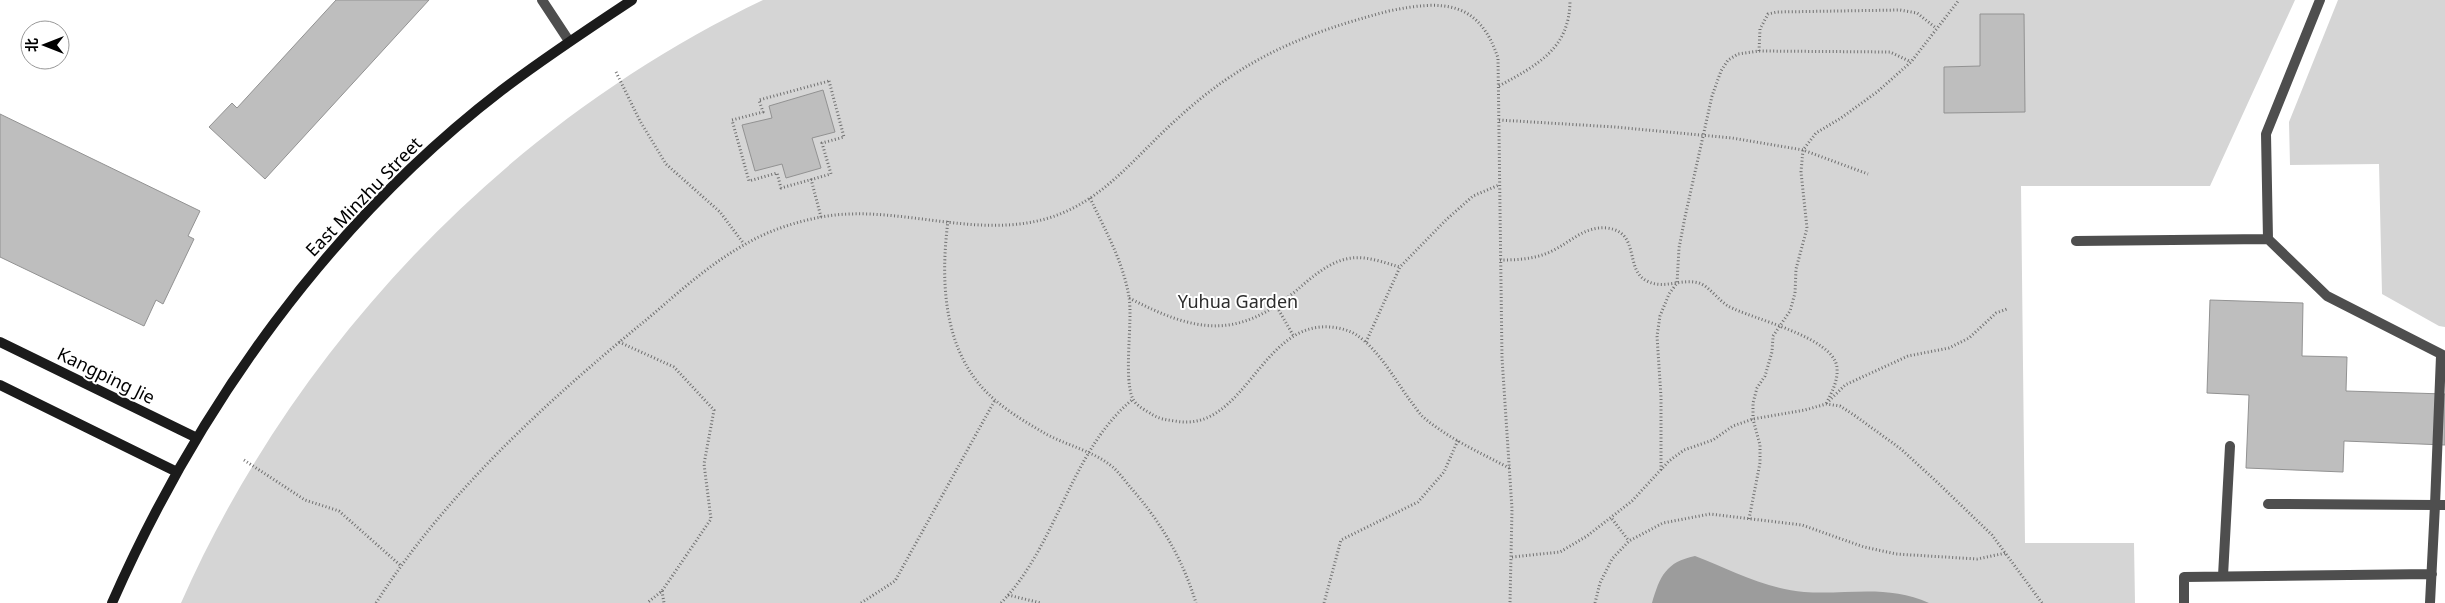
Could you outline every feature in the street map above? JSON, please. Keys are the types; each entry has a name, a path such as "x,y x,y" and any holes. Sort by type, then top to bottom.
{"main road":[{"name":"East Minzhu Street","path":"112,603 134,553 177,472 217,404 265,335 318,268 375,205 436,146 493,97 569,41 632,0"},
{"name":"Kangping Jie","path":"0,342 197,438"},
{"path":"0,385 177,472"}],"lane":[{"path":"542,0 569,41"},
{"path":"2268,239 2266,134 2320,0"},
{"path":"2076,241 2268,239 2327,296 2443,356 2440,505 2430,603"},
{"path":"2223,576 2230,446"},
{"path":"2268,504 2440,505"},
{"path":"2184,603 2184,577 2432,574"}],"path":[{"path":"1499,86 1528,70 1554,51 1567,29 1570,18 1570,0"},
{"path":"1749,519 1760,463 1760,445 1753,419 1753,403 1757,388 1765,376 1772,352 1773,336 1790,311 1796,270 1807,228 1801,172 1803,150 1816,133 1877,92 1911,62 1959,0"},
{"path":"376,603 400,565 491,461 590,365 700,275 744,244 786,227 822,217 876,213 993,226 1017,225 1057,215 1090,198 1112,182 1202,96 1265,56 1299,39 1335,25 1430,1 1463,9 1487,30 1498,58 1502,358 1511,470 1512,557 1510,603"},
{"path":"1759,51 1760,29 1768,14 1777,12 1900,10 1917,13 1936,28"},
{"path":"1661,471 1663,444 1658,336 1660,316 1669,294 1677,283 1683,224 1712,96 1728,60 1738,54 1759,51 1890,52 1911,62"},
{"path":"616,72 640,121 666,164 720,212 744,244"},
{"path":"829,81 844,137 822,143 831,174 811,179 781,188 777,173 749,181 732,120 763,112 759,100 829,81"},
{"path":"1499,120 1704,135 1803,150 1868,174"},
{"path":"811,179 822,217"},
{"path":"1366,342 1400,267 1447,219 1473,196 1499,185"},
{"path":"1090,198 1121,262 1129,298 1130,377 1133,399 1144,410 1159,418 1184,423 1203,420 1228,404 1273,351 1293,335 1323,326 1348,331 1366,342 1422,416 1458,440 1511,470"},
{"path":"948,221 943,260 949,320 956,343 980,385 995,400 1048,435 1089,452 1114,468 1167,536 1189,578 1196,603"},
{"path":"1500,260 1520,260 1538,256 1553,250 1579,233 1593,229 1608,228 1620,232 1631,244 1635,268 1644,280 1656,285 1696,282 1704,285 1728,306 1798,333 1820,346 1828,353 1837,366 1836,384 1826,404"},
{"path":"1129,298 1163,315 1193,325 1216,327 1255,318 1277,307 1311,277 1330,265 1352,258 1374,259 1400,267"},
{"path":"1277,307 1293,335"},
{"path":"1826,404 1845,385 1908,356 1949,348 1969,338 1996,313 2008,309"},
{"path":"619,342 674,367 714,410 704,464 711,518 662,591 646,603"},
{"path":"1001,603 1042,543 1089,452 1118,411 1133,399"},
{"path":"861,603 894,581 995,400"},
{"path":"1512,557 1560,552 1612,519 1684,450 1713,440 1733,426 1753,419 1805,410 1826,404 1840,406 1901,449 1992,535 2042,603"},
{"path":"1324,603 1341,540 1418,502 1444,472 1458,440"},
{"path":"244,460 305,500 339,511 400,565"},
{"path":"1595,603 1600,583 1612,559 1630,541 1663,523 1710,514 1749,519 1777,520 1802,525 1864,547 1896,554 1977,559 2006,553"},
{"path":"1612,519 1630,541"},
{"path":"662,591 664,603"},
{"path":"1008,595 1041,603"}],"green space":[{"name":"Yuhua Garden","path":"763,0 2295,0 2210,186 2021,186 2025,543 2134,543 2135,603 181,603 228,508 284,417 348,331 419,250 496,176 580,109 669,50"},
{"path":"2338,0 2445,0 2445,327 2439,326 2382,294 2379,164 2290,165 2289,122"}],"shaded area":[{"path":"1695,556 1762,583 1790,590 1820,593 1883,592 1914,597 1929,603 1652,603 1661,578 1671,566"}],"building":[{"path":"336,0 429,0 265,179 209,127 232,103 237,108"},
{"path":"1980,14 2024,14 2025,112 1944,113 1944,67 1980,66"},
{"path":"823,90 835,132 812,138 821,168 786,178 782,164 755,171 742,125 772,118 769,106"},
{"path":"0,114 200,211 188,236 194,239 163,304 156,300 144,326 0,257"},
{"path":"2210,300 2303,303 2302,356 2347,357 2346,391 2445,394 2445,445 2344,441 2343,472 2246,468 2249,395 2207,393"}]}
